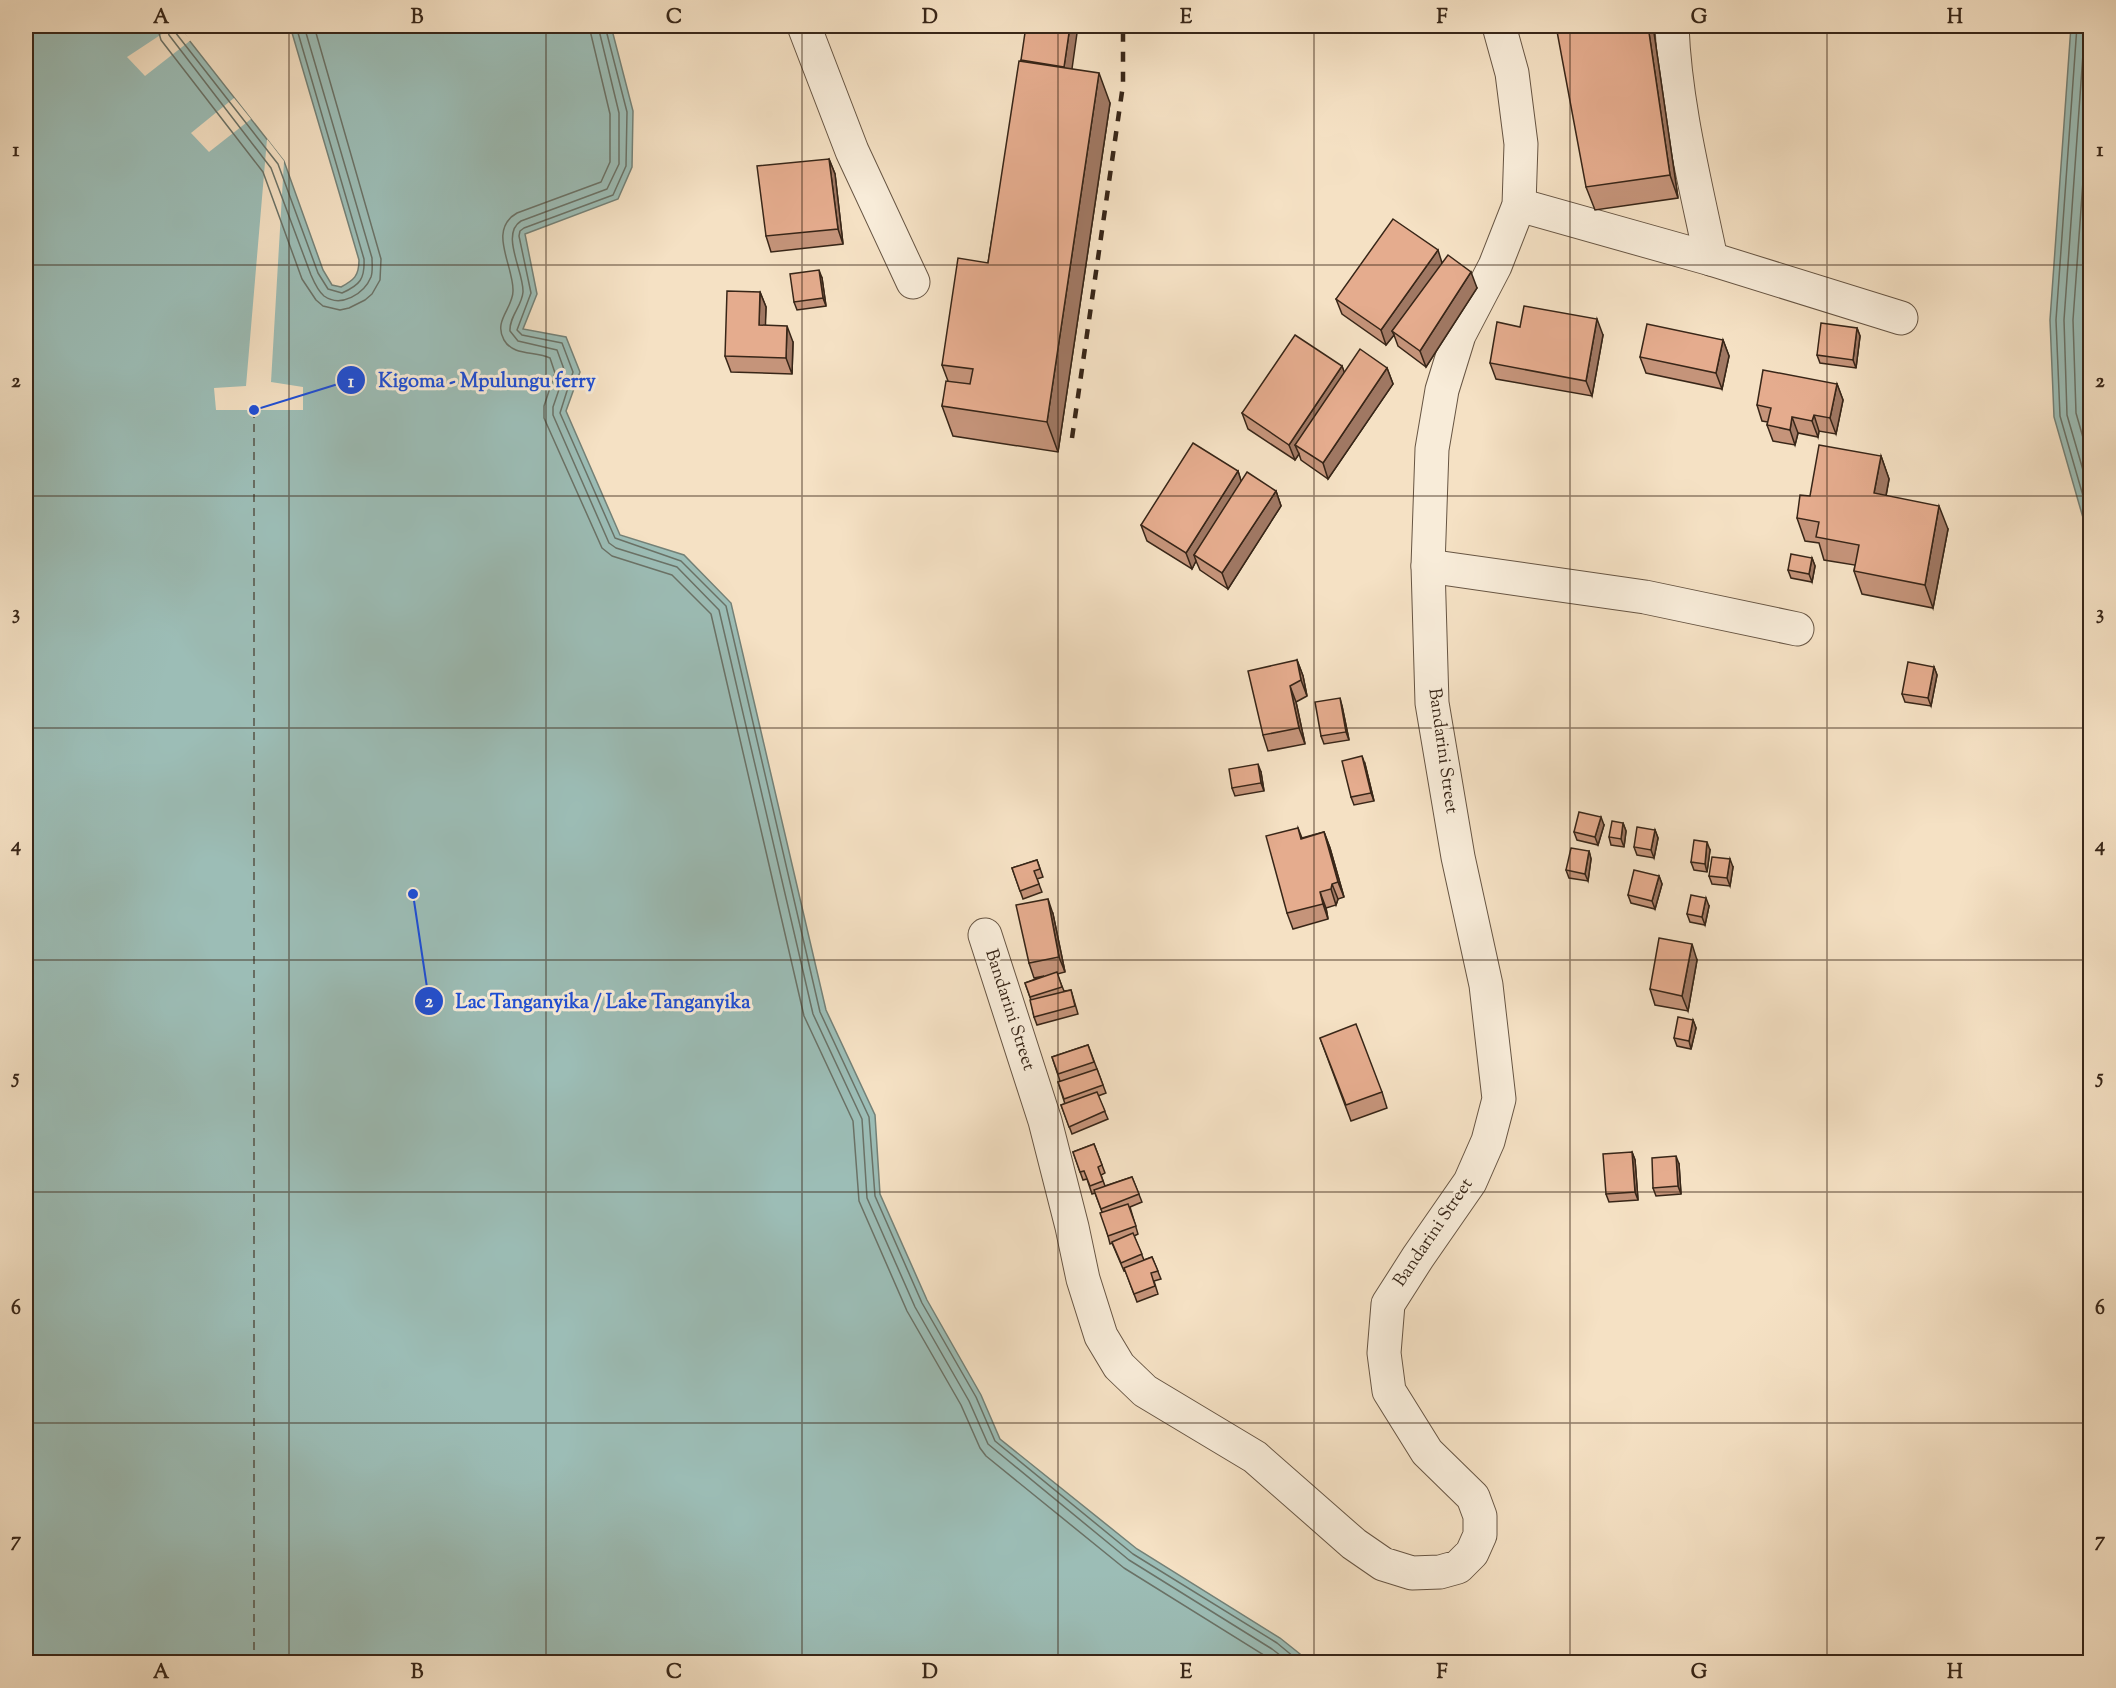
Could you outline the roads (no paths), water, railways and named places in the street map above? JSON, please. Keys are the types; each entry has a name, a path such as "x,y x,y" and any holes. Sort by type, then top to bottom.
{"street":[{"path":"804,26 852,152 913,282"},
{"name":"Bandarini Street","path":"985,935 1045,1121 1083,1279 1101,1336 1119,1366 1145,1391 1255,1457 1354,1544 1383,1564 1412,1573 1440,1572 1458,1567 1472,1553 1480,1535 1480,1516 1473,1497 1427,1452 1389,1391 1384,1353 1388,1304 1470,1182 1488,1141 1498,1099 1486,985 1458,857 1432,703 1428,566 1432,449 1442,390 1459,335 1495,266 1519,205 1521,144 1512,73 1499,26"},
{"path":"1672,26 1688,147 1711,259"},
{"path":"1519,205 1711,259 1901,318"},
{"path":"1428,566 1645,597 1797,629"}],"water":[{"path":"26,26 178,26 284,161 323,270 332,285 341,287 355,277 359,260 290,26 611,26 633,111 632,167 618,199 525,234 537,294 523,329 566,337 580,372 566,411 620,535 684,555 731,603 826,1010 875,1115 880,1194 927,1300 981,1395 1000,1439 1137,1549 1280,1638 1310,1662 26,1662"},
{"path":"2071,26 2090,26 2090,542 2054,417 2050,320"}],"railway":[{"path":"1072,438 1123,85 1123,26"}],"place":[{"name":"Kigoma - Mpulungu ferry","path":"254,410"},
{"name":"Lac Tanganyika / Lake Tanganyika","path":"413,894"}]}
